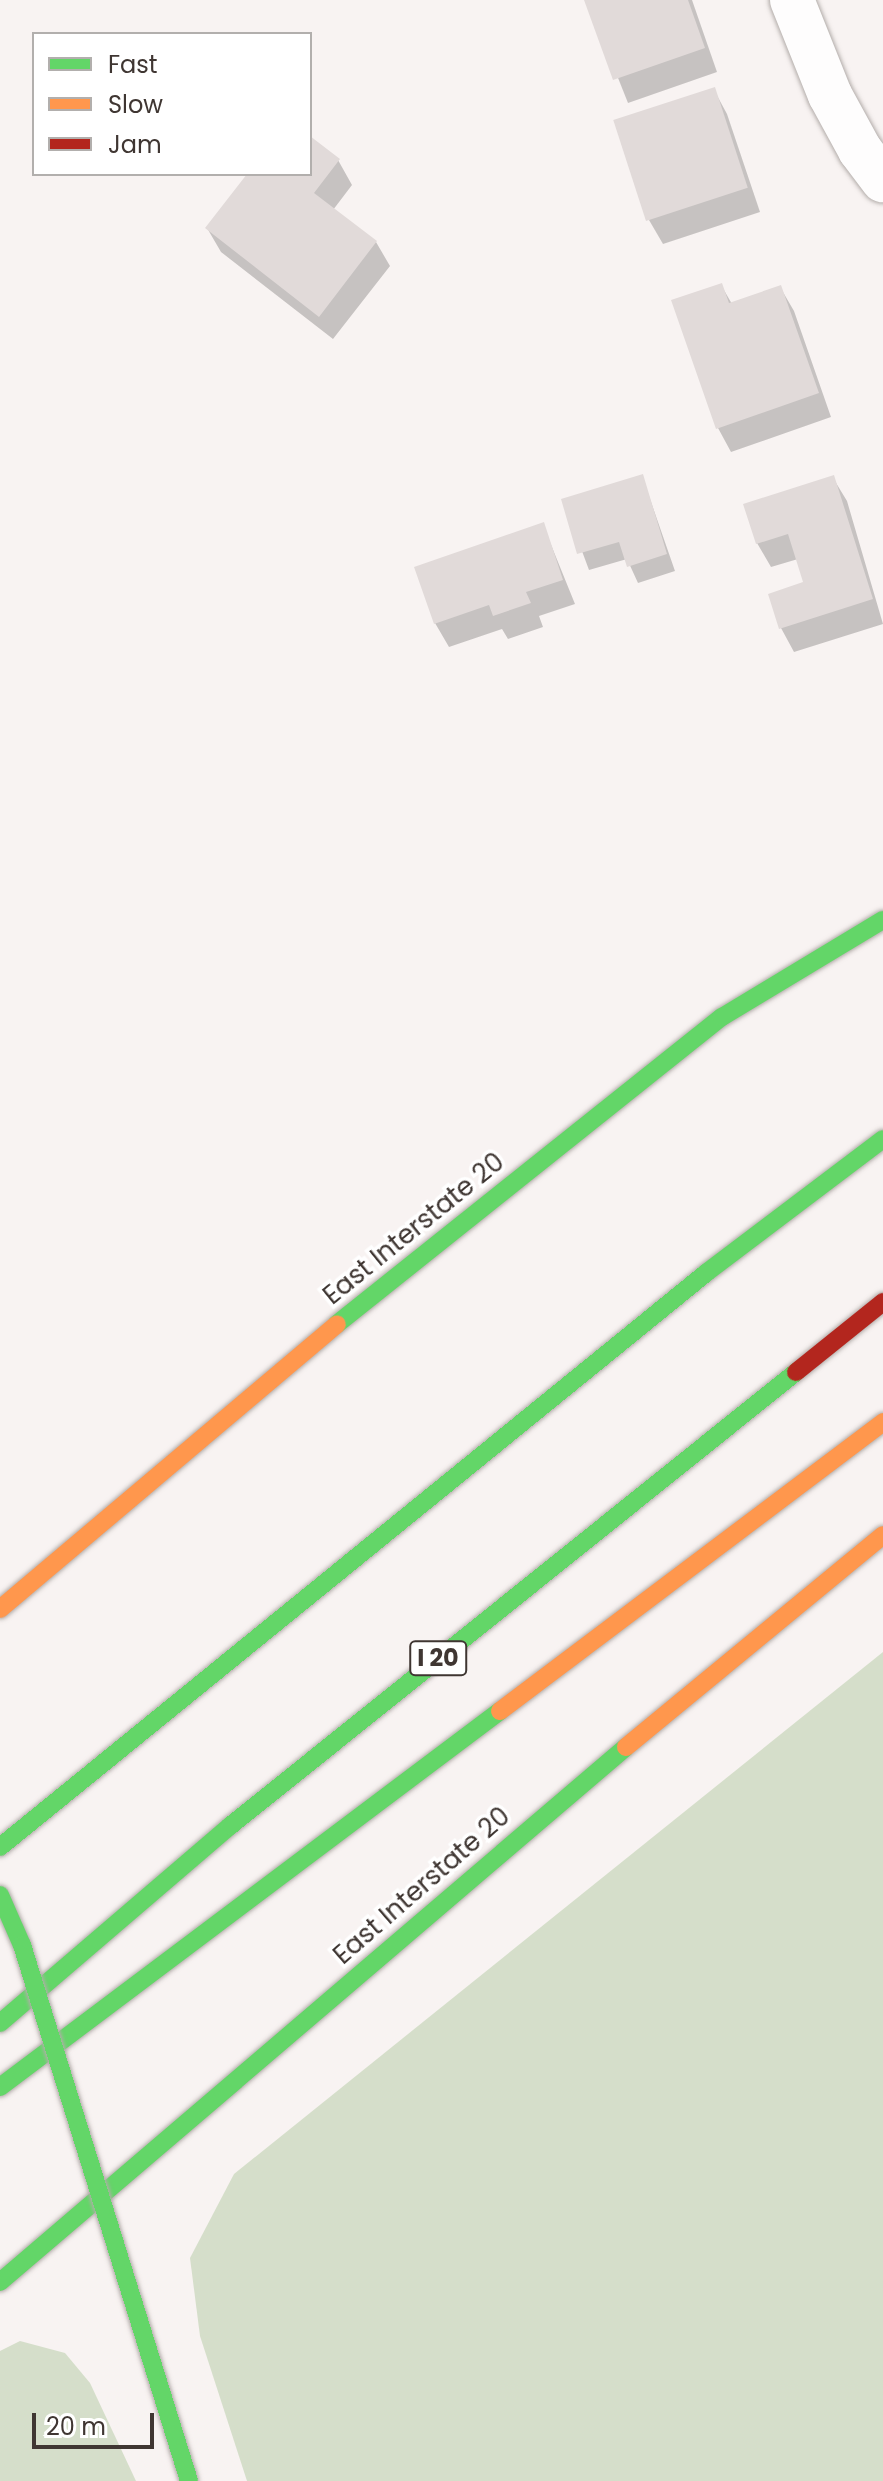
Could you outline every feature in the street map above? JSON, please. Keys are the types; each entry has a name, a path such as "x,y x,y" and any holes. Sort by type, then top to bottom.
{"main road":[{"name":"East Interstate 20","path":"0,1609 295,1358 722,1017 883,920"},
{"path":"0,1847 706,1273 883,1139"},
{"name":"I 20","path":"0,2023 230,1826 883,1302"},
{"path":"0,2087 883,1422"},
{"name":"East Interstate 20","path":"0,2282 697,1686 883,1535"},
{"path":"0,1895 22,1945 189,2481"}],"street":[{"path":"792,0 830,95 860,150 883,180"}],"green space":[{"path":"883,1652 883,2481 247,2481 200,2336 190,2258 234,2174"},
{"path":"20,2341 65,2353 90,2383 136,2481 0,2481 0,2351"}],"building":[{"path":"584,0 688,0 705,48 613,80"},
{"path":"715,87 748,188 646,221 613,120"},
{"path":"312,138 340,159 314,193 377,241 319,317 205,228 245,176 312,176"},
{"path":"722,283 729,303 781,285 819,393 716,429 671,300"},
{"path":"643,474 667,554 627,567 619,542 577,554 561,499"},
{"path":"834,475 873,599 779,629 768,594 803,582 788,534 756,544 743,504"},
{"path":"544,522 563,580 526,592 531,603 493,616 489,605 434,624 414,567"}],"traffic: fast":[{"path":"337,1324 722,1017 883,920"},
{"path":"0,1847 706,1273 883,1139"},
{"path":"0,2023 230,1826 796,1372"},
{"path":"0,2087 500,1711"},
{"path":"0,2282 626,1747"},
{"path":"0,1895 22,1945 189,2481"}],"traffic: slow":[{"path":"0,1609 337,1324"},
{"path":"500,1711 883,1422"},
{"path":"626,1747 883,1535"}],"traffic: jam":[{"path":"796,1372 883,1302"}]}
